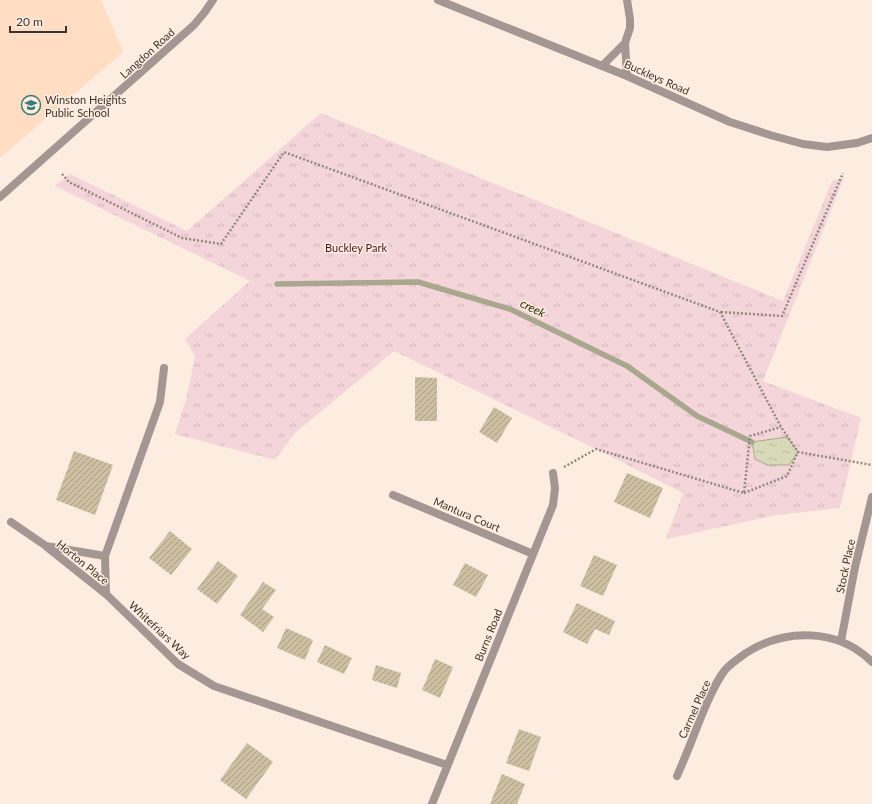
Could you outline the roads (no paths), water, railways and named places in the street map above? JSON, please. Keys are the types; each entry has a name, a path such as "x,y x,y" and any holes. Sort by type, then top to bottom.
{"street":[{"name":"Buckleys Road","path":"438,0 627,76 730,122 803,144 827,147 857,143 872,138"},
{"path":"626,0 630,19 630,28 625,43 627,76"},
{"name":"Langdon Road","path":"0,197 194,25 214,1"},
{"path":"602,66 625,43"},
{"path":"106,594 105,556 160,402 164,368"},
{"name":"Burns Road","path":"432,804 553,505 555,488 553,473"},
{"name":"Mantura Court","path":"393,495 533,554"},
{"name":"Stock Place","path":"841,641 855,567 872,497"},
{"name":"Horton Place","path":"11,522 46,546 106,594"},
{"name":"Horton Place","path":"46,546 105,556"},
{"name":"Whitefriars Way","path":"106,594 178,664 214,686 447,765"},
{"name":"Carmel Place","path":"677,776 713,689 725,670 755,647 789,636 811,635 841,641 862,652 872,662"}],"water":[{"path":"787,437 798,452 789,465 767,465 755,459 752,442"}],"waterway":[{"name":"creek","path":"277,284 418,282 510,309 627,366 697,416 752,442"}],"place":[{"name":"Winston Heights Public School","path":"31,105"}],"park label":[{"name":"Buckley Park","path":"356,247"}]}
